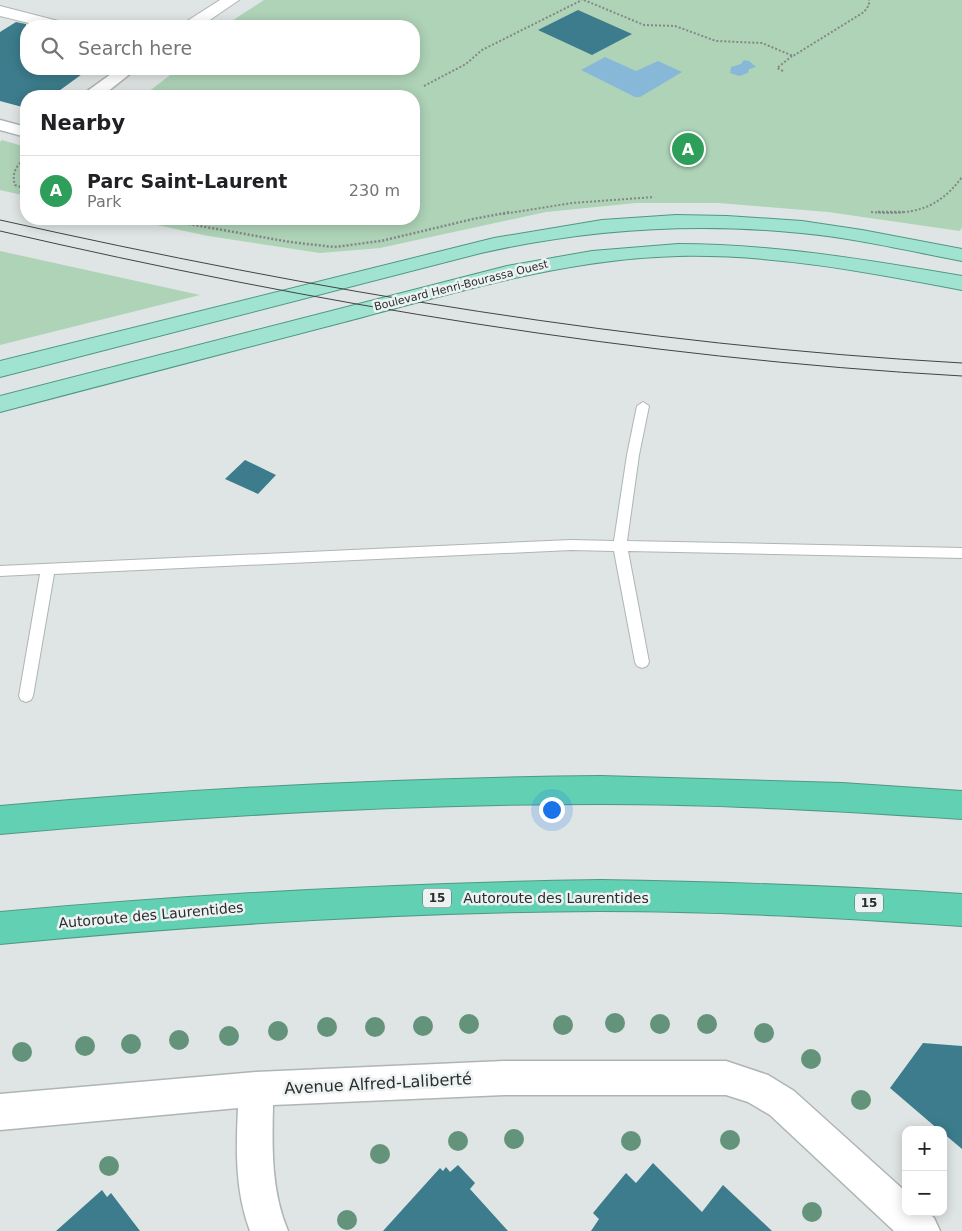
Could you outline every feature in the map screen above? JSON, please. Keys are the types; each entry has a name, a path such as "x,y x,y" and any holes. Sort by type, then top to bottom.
{"highway":[{"path":"0,820 230,801 518,790 694,792 962,805"},
{"name":"Autoroute des Laurentides","path":"0,928 98,918 295,903 446,898 695,897 860,903 962,910"}],"main road":[{"path":"0,369 471,248 532,236 602,226 698,222 802,228 849,234 962,256"},
{"name":"Boulevard Henri-Bourassa Ouest","path":"0,404 499,273 590,256 676,250 765,252 832,260 962,283"}],"street":[{"path":"199,20 231,0"},
{"path":"0,11 36,20"},
{"path":"100,90 120,75"},
{"path":"0,125 20,130"},
{"name":"Avenue Alfred-Laliberté","path":"0,1112 256,1089 424,1080 726,1078 756,1087 782,1103 921,1231"},
{"path":"256,1089 256,1169 260,1201 269,1231"}],"lane":[{"path":"642,662 620,546 632,455 643,406"},
{"path":"0,571 561,546 962,553"},
{"path":"26,696 48,569"}],"path":[{"path":"424,86 466,64 482,50 583,0 644,25 675,26 716,41 762,43 793,56"},
{"path":"783,71 776,68 864,12 868,9 869,0"},
{"path":"20,163 15,168 12,179 15,185 20,187"}],"green space":[{"path":"264,0 962,0 962,227 960,231 828,212 719,203 636,203 546,212 380,248 320,253 208,236 157,225 420,225 420,90 151,90 170,75 420,75 420,20 233,20"},
{"path":"2,140 20,145 20,195 0,190 0,142"},
{"path":"0,251 200,295 0,345"}],"water":[{"path":"605,57 636,71 658,61 682,72 640,97 635,97 581,70"},
{"path":"744,60 749,61 756,67 749,69 748,73 739,76 730,73 731,67 741,64"}],"building":[{"path":"578,10 632,34 592,55 538,30"},
{"path":"16,22 20,23 20,75 81,75 60,90 20,90 20,106 0,101 0,32"},
{"path":"245,460 276,475 258,494 225,479"},
{"path":"923,1043 962,1046 962,1149 947,1136 947,1126 934,1126 890,1088"},
{"path":"653,1163 702,1212 723,1185 772,1231 591,1231 599,1219 593,1213 626,1173 636,1183"},
{"path":"458,1165 475,1183 470,1189 508,1231 383,1231 440,1168 443,1171 446,1167 450,1172"},
{"path":"102,1190 107,1197 111,1193 140,1231 56,1231"}],"tram line":[{"path":"0,220 20,224"},
{"path":"23,225 238,270 358,292 599,329 841,355 962,363"},
{"path":"0,231 238,282 478,324 719,356 841,368 962,376"}],"place":[{"name":"Parc Saint-Laurent","path":"688,149"}]}
